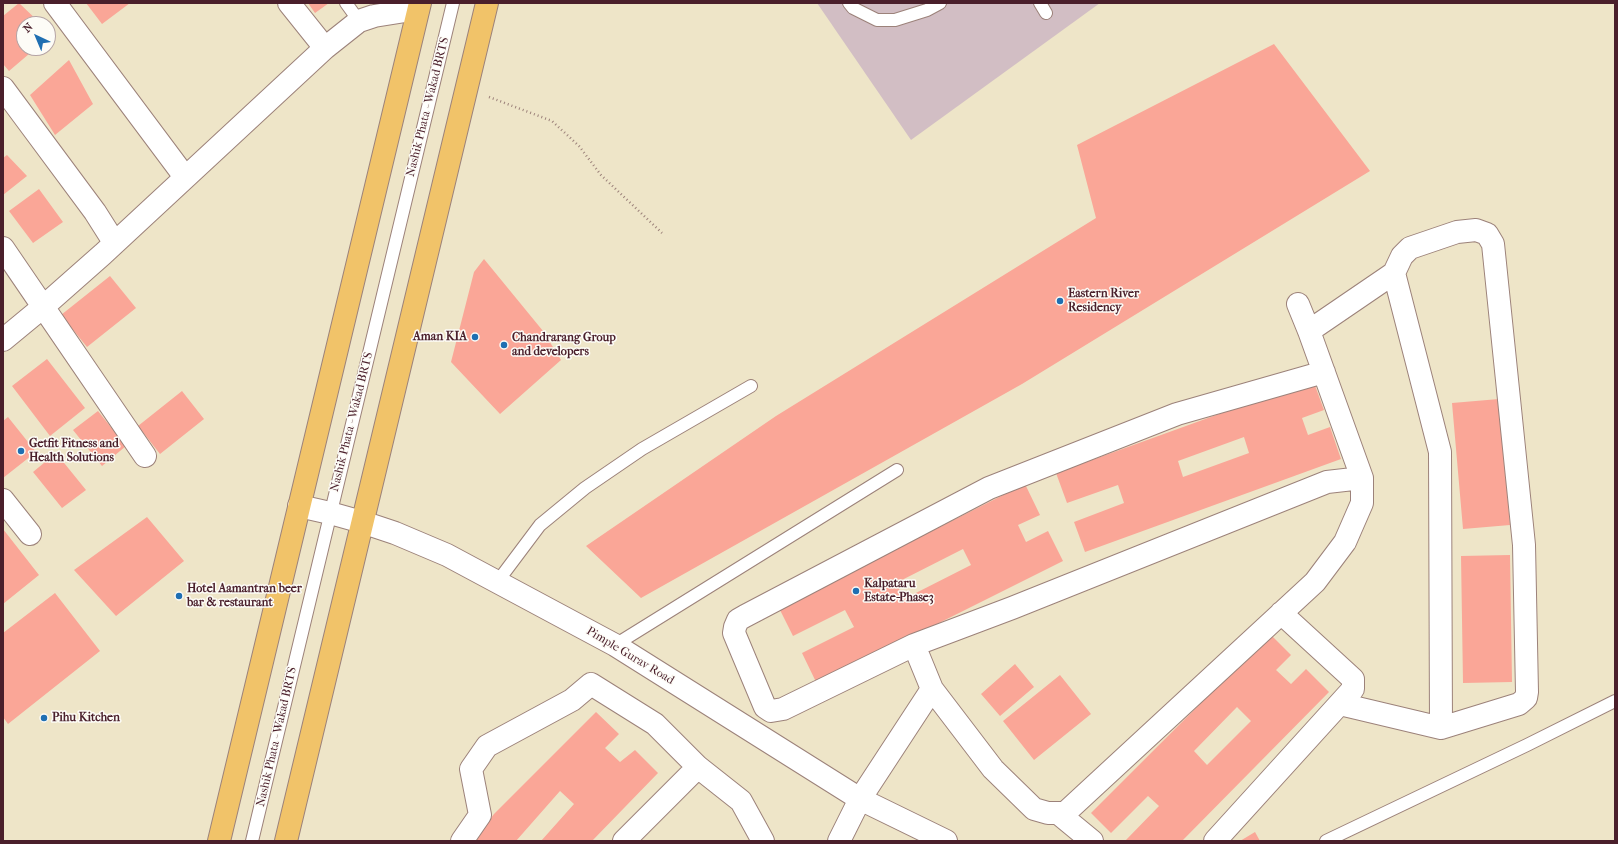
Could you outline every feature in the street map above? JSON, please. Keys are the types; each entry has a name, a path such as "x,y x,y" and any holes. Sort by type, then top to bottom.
{"main road":[{"path":"286,841 487,3"},
{"path":"219,841 419,6"}],"street":[{"path":"55,3 185,177"},
{"path":"289,3 325,48"},
{"path":"3,340 43,308 325,48 359,21 374,16 419,6"},
{"path":"3,88 96,212 114,242"},
{"path":"1309,331 1394,273 1402,256 1410,248 1457,232 1476,230 1487,234 1493,244 1524,545 1526,698 1519,704 1441,728 1340,704"},
{"path":"3,248 145,456"},
{"path":"1394,273 1440,452 1441,728"},
{"path":"914,646 932,689 993,769 1034,809 1048,813 1065,813 1315,582 1345,542 1362,503 1362,478 1298,304"},
{"path":"1324,372 1177,414 989,488 745,616 738,620 734,633 765,708 771,712 783,710 914,646 1327,482 1362,478"},
{"path":"3,500 30,534"},
{"name":"Pimple Gurav Road","path":"299,506 330,513 395,533 447,555 498,581 615,645 860,799 946,841"},
{"path":"1216,841 1352,689 1353,679 1281,613"},
{"path":"462,841 480,815 471,769 487,746 572,700 591,684 655,724 698,767 741,801 763,841"},
{"path":"839,841 860,799 932,689"},
{"path":"624,841 698,767"},
{"path":"1058,813 1092,841"}],"lane":[{"path":"346,3 359,21"},
{"name":"Nashik Phata - Wakad BRTS","path":"252,841 453,3"},
{"path":"849,3 853,8 877,20 895,20 927,10 940,3"},
{"path":"498,581 540,526 585,488 642,449 752,386"},
{"path":"615,645 897,470"},
{"path":"1326,841 1527,745 1615,701"}],"path":[{"path":"466,88 552,121 579,146 601,175 662,233"}],"shaded area":[{"path":"817,3 1100,3 911,140"}],"building":[{"path":"19,3 33,16 16,16 16,56 27,56 9,71 3,64 3,16"},
{"path":"86,3 130,3 102,24"},
{"path":"308,3 329,3 315,13"},
{"name":"Eastern River Residency","path":"1274,44 1370,171 1022,384 641,598 586,546 776,416 1096,218 1077,145"},
{"path":"69,60 93,104 55,135 30,95"},
{"path":"7,155 27,176 3,195 3,158"},
{"path":"39,189 63,222 33,243 9,211"},
{"name":"Chandrarang Group and developers","path":"484,259 543,331 561,360 500,414 451,362 474,272"},
{"path":"110,276 136,308 87,347 61,315"},
{"path":"47,359 85,408 50,436 12,386"},
{"path":"1313,380 1324,410 1302,418 1308,435 1330,427 1341,459 1085,552 1074,522 1124,503 1118,485 1067,503 1056,473","holes":["1244,437 1249,453 1183,477 1178,461"]},
{"path":"182,391 204,419 160,454 138,426"},
{"path":"1499,399 1510,525 1463,529 1452,403"},
{"path":"98,411 126,446 102,466 73,430"},
{"path":"8,417 36,452 3,478 3,421"},
{"path":"56,453 86,490 62,508 33,472"},
{"name":"Kalpataru Estate-Phase3","path":"1025,484 1040,515 1018,525 1026,542 1048,531 1063,561 817,684 802,653 854,627 845,610 793,636 779,608","holes":["963,549 971,565 904,599 896,583"]},
{"path":"147,517 184,561 116,616 74,570"},
{"path":"3,529 39,575 3,604"},
{"path":"1510,555 1512,682 1463,683 1461,556"},
{"path":"55,593 100,651 8,724 3,717 3,633"},
{"path":"1270,634 1291,655 1276,670 1291,684 1306,669 1329,692 1182,841 1125,841 1159,806 1148,796 1111,833 1091,813","holes":["1237,707 1251,721 1207,765 1194,751"]},
{"path":"1015,664 1034,687 1000,716 981,694"},
{"path":"1060,675 1091,714 1034,760 1003,721"},
{"path":"596,712 619,734 605,748 620,762 635,750 658,773 592,841 541,841 574,804 560,791 516,841 473,841 494,814"},
{"path":"1255,832 1260,841 1240,841"}],"place":[{"name":"Eastern River Residency","path":"1060,301"},
{"name":"Aman KIA","path":"475,337"},
{"name":"Chandrarang Group and developers","path":"504,345"},
{"name":"Getfit Fitness and Health Solutions","path":"21,451"},
{"name":"Kalpataru Estate-Phase3","path":"856,591"},
{"name":"Hotel Aamantran beer bar & restaurant","path":"179,596"},
{"name":"Pihu Kitchen","path":"44,718"}]}
